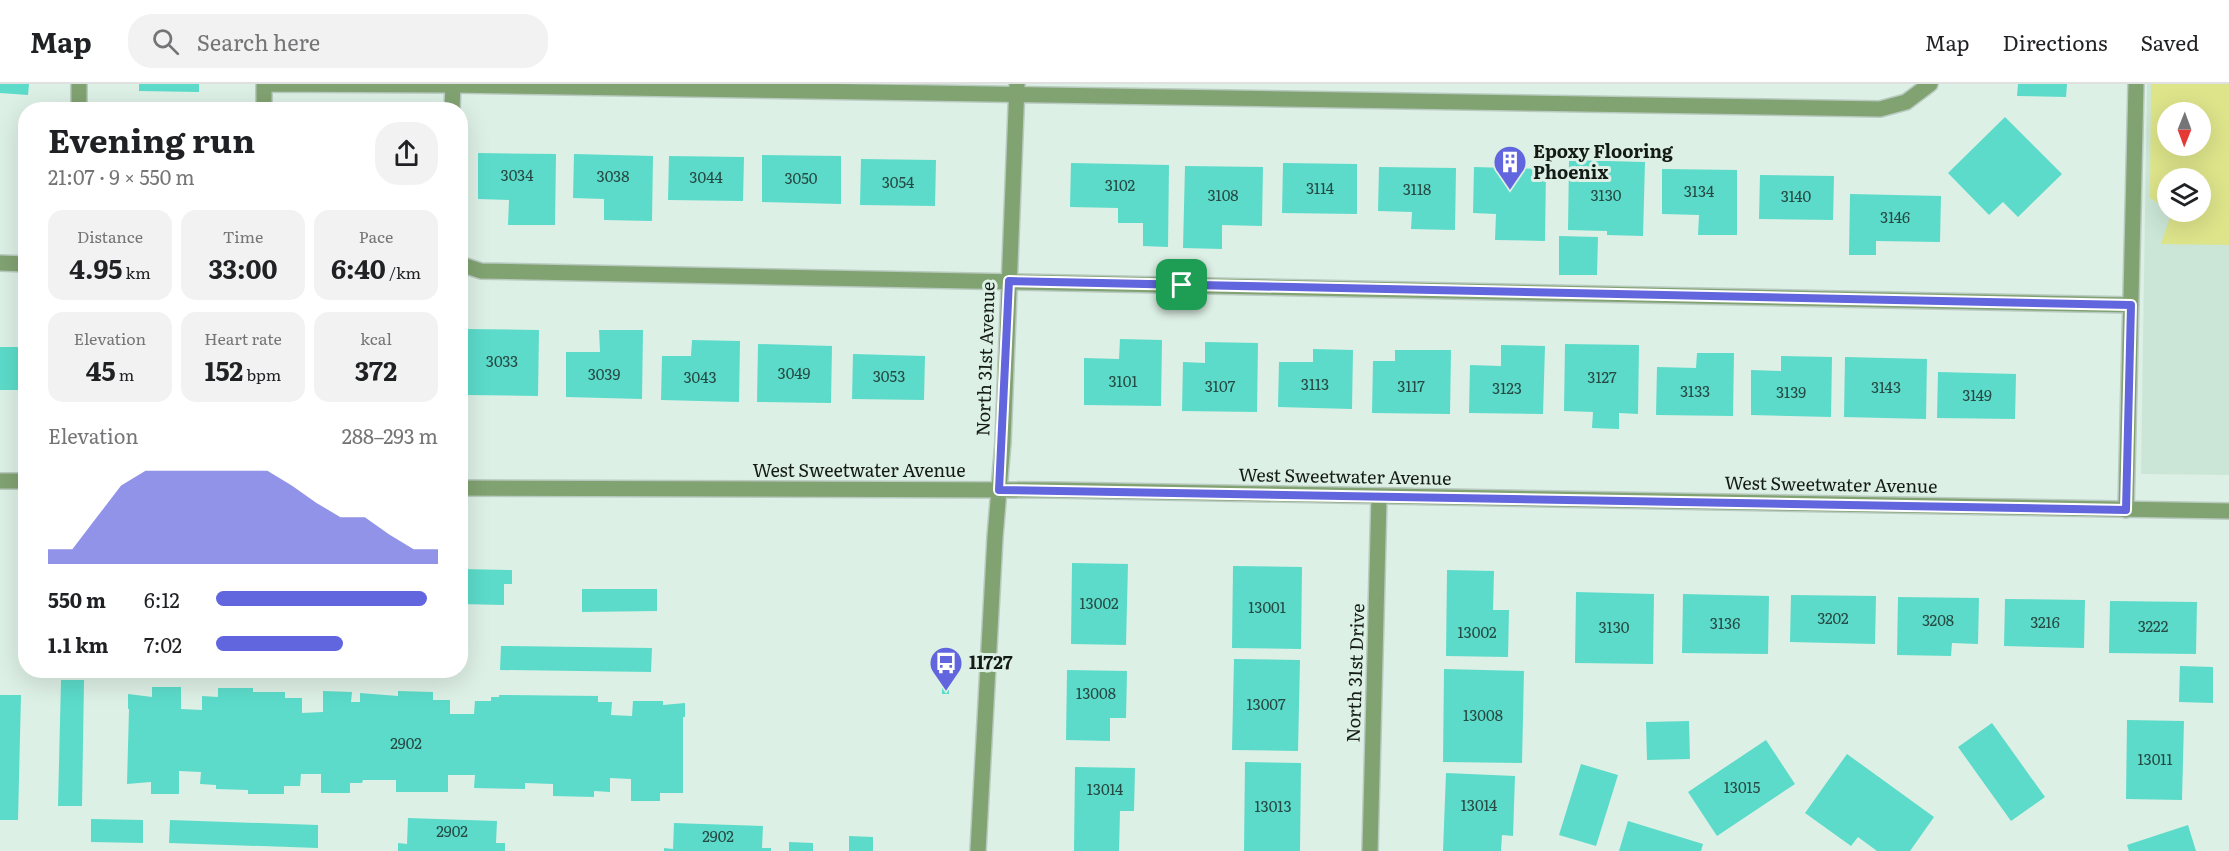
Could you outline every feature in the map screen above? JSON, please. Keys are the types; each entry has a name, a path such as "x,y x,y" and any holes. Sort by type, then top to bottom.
{"street":[{"path":"79,84 79,102"},
{"path":"264,102 264,84 1017,90 1880,109 1906,102 1930,85"},
{"path":"2126,510 2136,84"},
{"path":"453,85 453,102"},
{"name":"North 31st Avenue","path":"978,851 999,490 1017,90"},
{"path":"0,263 18,264"},
{"path":"468,267 481,271 2131,305"},
{"path":"0,481 18,481"},
{"name":"West Sweetwater Avenue","path":"468,488 1054,490 2229,511"},
{"name":"North 31st Drive","path":"1370,851 1379,497"}],"shaded area":[{"path":"2147,84 2229,84 2229,475 2141,474"}],"green space":[{"path":"2151,84 2229,84 2229,245 2161,244 2169,222 2211,222 2211,168 2157,168 2157,203 2150,198"}],"building":[{"path":"0,84 29,84 28,95 0,93"},
{"path":"139,84 199,84 199,92 139,91"},
{"path":"2018,84 2067,84 2066,97 2017,96"},
{"path":"2005,117 2062,174 2018,217 2003,202 1989,215 1948,173"},
{"path":"478,153 556,154 555,225 508,225 509,200 478,199"},
{"path":"574,154 653,156 652,221 604,220 604,199 573,198"},
{"path":"762,155 841,156 841,204 762,202"},
{"path":"669,156 744,157 743,201 668,200"},
{"path":"861,159 936,160 935,206 860,205"},
{"path":"1569,160 1645,162 1643,236 1607,235 1607,231 1568,230"},
{"path":"1071,163 1169,165 1168,247 1143,246 1143,223 1118,223 1118,208 1070,207"},
{"path":"1283,163 1357,164 1357,214 1282,213"},
{"path":"1185,166 1263,167 1262,226 1222,225 1222,249 1183,248"},
{"path":"1379,167 1456,168 1455,230 1411,229 1412,212 1378,211"},
{"name":"Epoxy Flooring Phoenix","path":"1474,167 1546,169 1545,241 1495,240 1496,214 1473,213"},
{"path":"1662,169 1737,170 1737,235 1698,235 1699,215 1662,214"},
{"path":"1760,175 1834,176 1833,220 1759,219"},
{"path":"1850,194 1941,196 1940,242 1876,241 1876,255 1849,255"},
{"path":"1559,236 1598,237 1597,275 1559,275"},
{"path":"468,329 539,330 538,396 468,395"},
{"path":"599,330 643,330 642,399 566,397 566,352 600,352"},
{"path":"1120,339 1162,340 1161,406 1084,405 1084,358 1119,359"},
{"path":"692,340 740,341 739,402 661,400 662,356 691,356"},
{"path":"1205,342 1258,343 1257,412 1182,411 1183,362 1205,363"},
{"path":"758,344 832,346 831,403 757,402"},
{"path":"1565,344 1639,345 1638,414 1619,413 1619,429 1592,428 1593,412 1564,411"},
{"path":"1501,345 1545,346 1543,414 1469,413 1470,365 1501,366"},
{"path":"0,347 18,347 18,390 0,390"},
{"path":"1313,349 1353,350 1352,409 1278,407 1279,362 1313,362"},
{"path":"1395,350 1451,350 1450,414 1372,413 1373,361 1395,361"},
{"path":"1697,353 1734,353 1733,416 1656,415 1657,367 1696,368"},
{"path":"853,354 925,356 924,400 852,399"},
{"path":"1781,356 1832,357 1831,417 1751,415 1751,370 1781,371"},
{"path":"1845,357 1927,359 1926,419 1844,417"},
{"path":"1938,372 2016,374 2015,419 1937,418"},
{"path":"1072,563 1128,564 1126,645 1071,644"},
{"path":"1233,566 1302,567 1301,649 1232,648"},
{"path":"468,569 512,570 512,584 504,584 504,605 468,604"},
{"path":"1447,570 1494,571 1493,610 1509,610 1508,657 1446,656"},
{"path":"582,589 657,589 657,611 582,612"},
{"path":"1576,592 1654,594 1653,664 1575,663"},
{"path":"1683,594 1769,596 1768,654 1682,653"},
{"path":"1791,595 1876,596 1875,644 1790,642"},
{"path":"1898,597 1979,598 1978,644 1952,643 1951,656 1897,655"},
{"path":"2005,599 2085,600 2084,648 2004,646"},
{"path":"2110,601 2197,602 2196,654 2109,653"},
{"path":"501,646 652,648 651,672 500,670"},
{"path":"1234,659 1300,660 1298,751 1232,750"},
{"path":"2180,666 2213,667 2213,703 2179,702"},
{"path":"1444,669 1524,671 1522,763 1443,762"},
{"path":"1067,670 1127,671 1126,718 1110,718 1110,741 1066,740"},
{"path":"942,678 949,678 949,694 942,694"},
{"path":"61,680 84,680 82,806 58,806"},
{"path":"152,687 181,687 181,709 202,710 202,696 218,697 218,688 253,688 253,692 285,692 285,698 302,698 302,713 323,712 323,691 352,692 351,702 360,702 360,693 398,696 398,691 433,692 433,700 450,700 450,714 474,714 475,701 491,701 491,697 499,697 499,695 598,696 598,702 612,702 611,715 632,716 633,701 663,701 663,705 685,703 683,793 660,793 660,801 631,801 631,779 610,778 610,792 594,791 594,797 553,796 553,784 525,783 525,789 474,788 475,775 448,775 448,792 396,792 396,780 363,780 362,783 350,783 350,793 321,793 321,774 301,774 300,786 284,786 284,794 248,794 248,790 216,789 216,785 200,784 201,772 179,771 179,794 151,794 151,782 127,784 128,694 152,697"},
{"path":"0,695 21,695 18,820 0,820"},
{"path":"2127,720 2184,721 2182,800 2126,799"},
{"path":"1689,721 1690,759 1647,760 1646,722"},
{"path":"1992,723 2045,797 2011,821 1958,747"},
{"path":"1766,740 1795,784 1717,836 1688,792"},
{"path":"1847,754 1934,817 1910,851 1877,851 1858,837 1851,846 1805,813"},
{"path":"1245,762 1301,763 1300,851 1244,851"},
{"path":"1581,764 1618,775 1596,846 1559,835"},
{"path":"1075,767 1135,768 1134,811 1120,811 1119,851 1074,851"},
{"path":"1446,773 1515,776 1513,836 1502,835 1501,851 1443,851"},
{"path":"408,818 497,821 496,843 505,843 505,851 398,851 398,843 407,844"},
{"path":"91,819 143,820 143,843 91,842"},
{"path":"170,820 318,825 318,848 169,843"},
{"path":"1628,821 1703,844 1701,851 1619,851"},
{"path":"674,823 763,826 762,848 771,848 771,851 664,851 664,848 673,849"},
{"path":"2188,825 2196,851 2129,851 2127,845"},
{"path":"849,836 873,837 873,851 849,851"},
{"path":"789,842 813,843 813,851 789,851"}],"place":[{"name":"Epoxy Flooring Phoenix","path":"1510,191"},
{"name":"11727","path":"946,692"}],"route":[{"path":"1009,281 1182,285 2131,305 2126,510 999,490 1009,281"}]}
